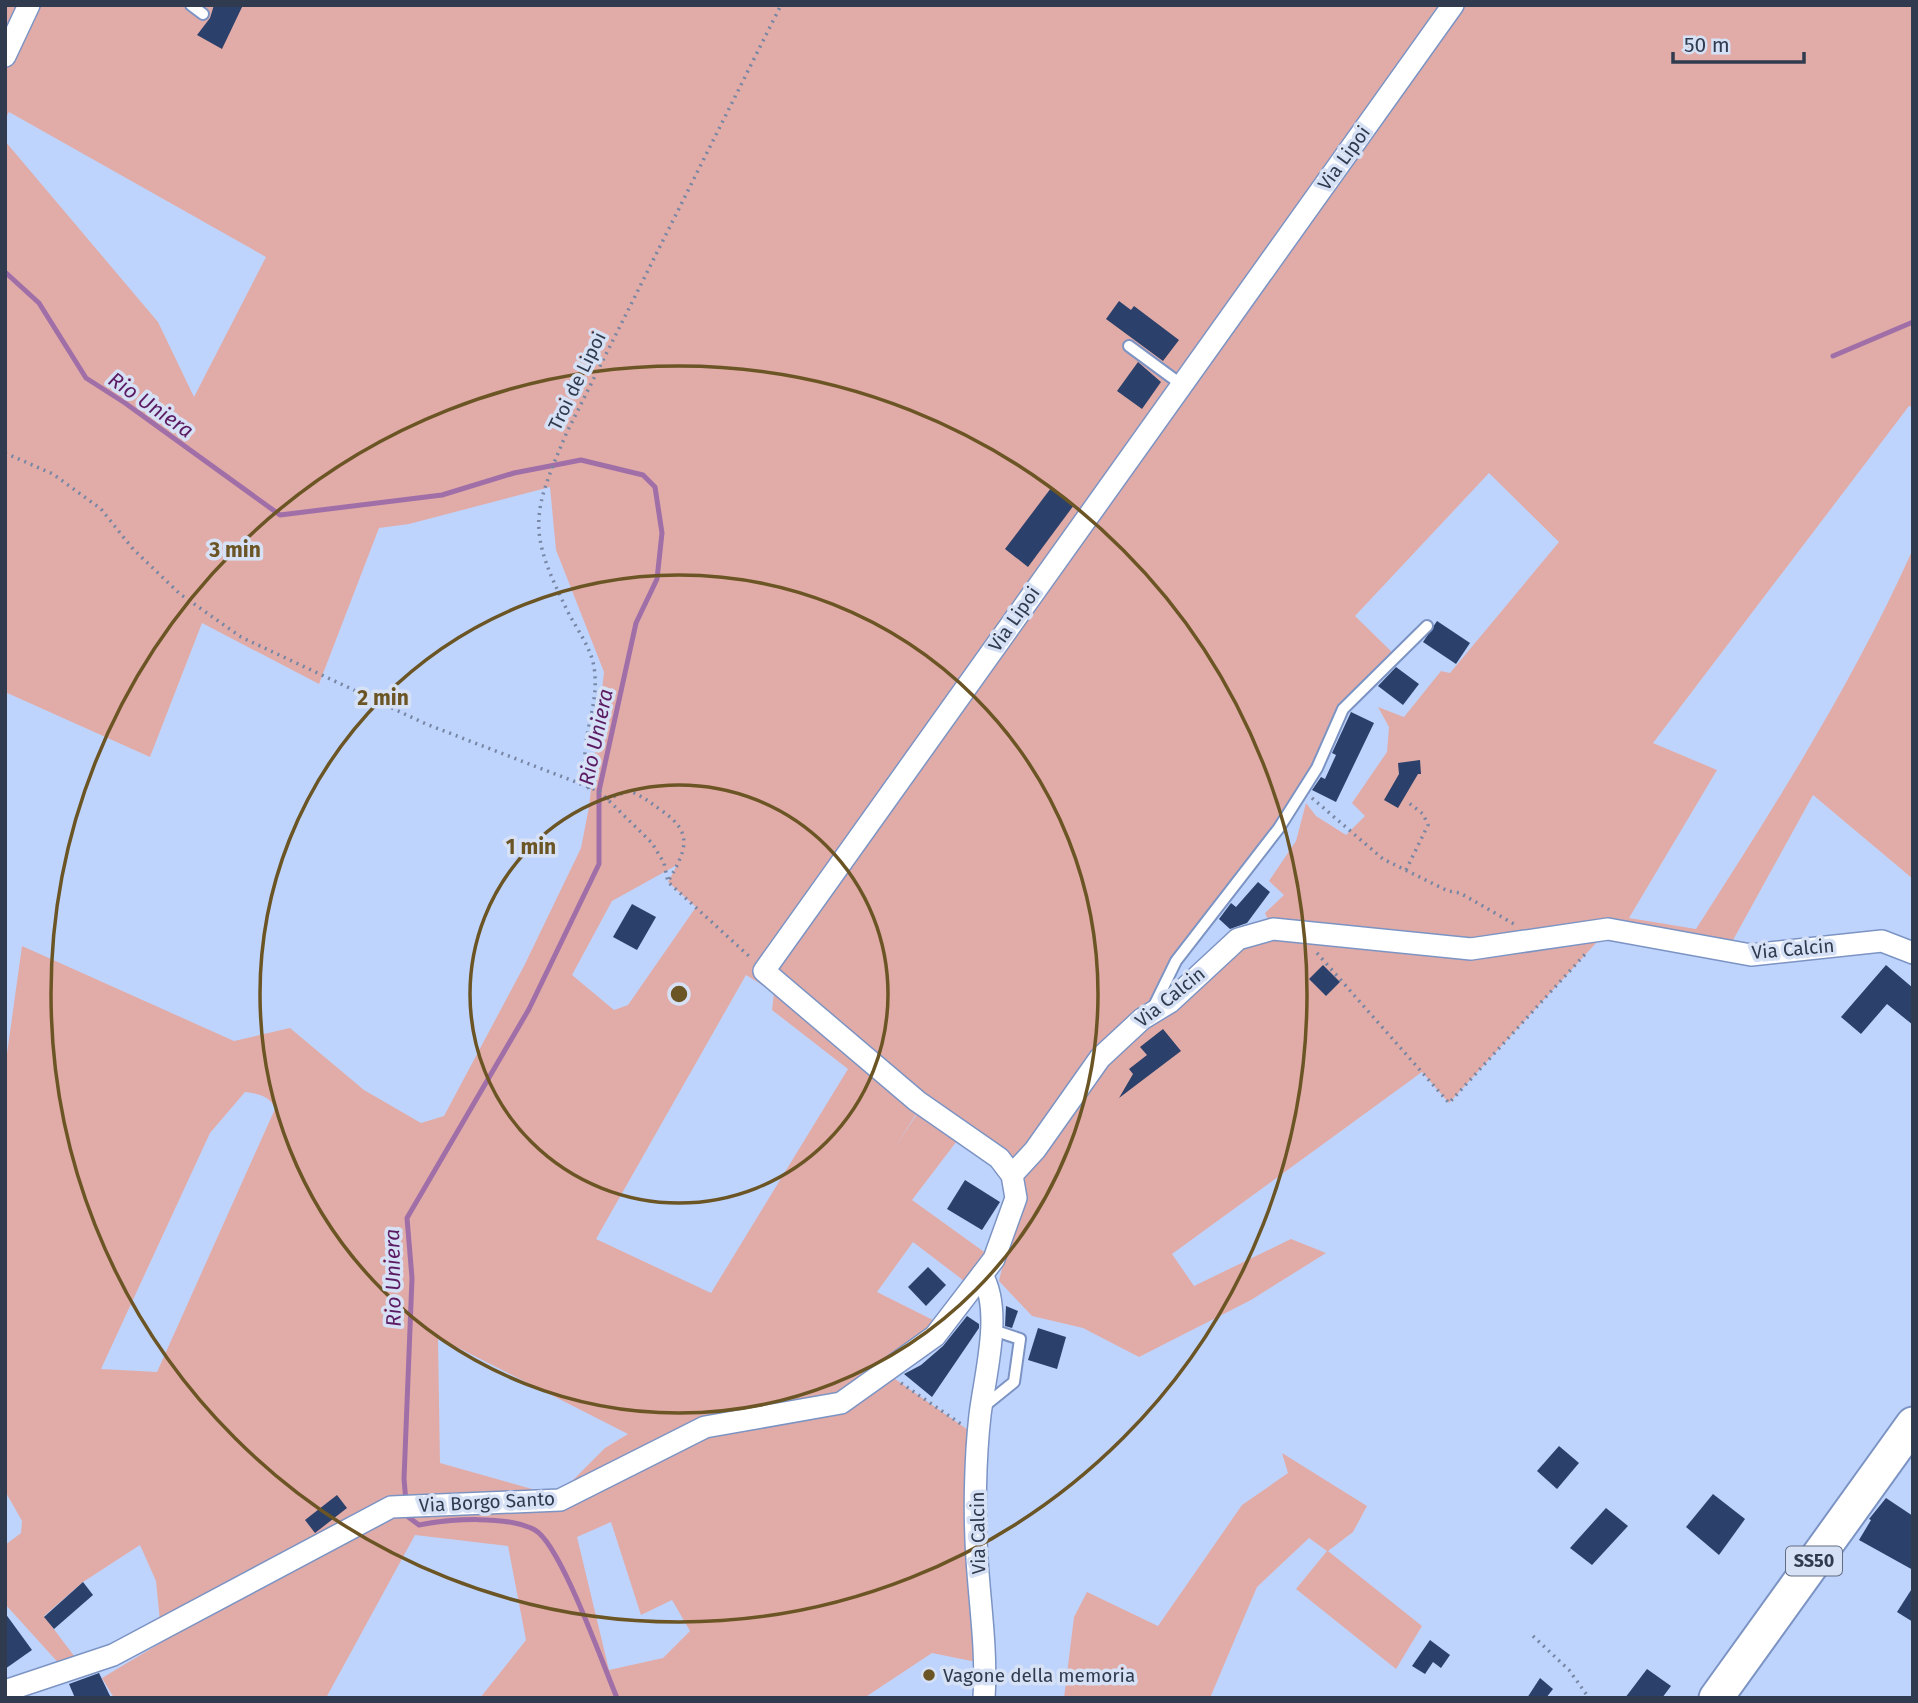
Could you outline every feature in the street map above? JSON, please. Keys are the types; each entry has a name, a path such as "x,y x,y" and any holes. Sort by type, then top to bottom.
{"main road":[{"name":"SS50","path":"1716,1698 1913,1424"}],"street":[{"path":"5,56 29,5"},
{"name":"Via Lipoi","path":"764,971 1452,5"},
{"name":"Via Calcin","path":"1012,1175 1035,1150 1101,1058 1150,1014 1170,1002 1238,939 1273,929 1471,950 1608,929 1751,955 1882,941 1913,953"},
{"path":"764,971 917,1101 999,1158 1012,1175 1016,1198 994,1259 982,1275"},
{"name":"Via Calcin","path":"982,1275 991,1290 990,1329 979,1439 977,1557 986,1664 984,1698"},
{"name":"Via Borgo Santo","path":"8,1685 113,1655 395,1507 560,1500 705,1427 841,1403 935,1336 982,1275"}],"lane":[{"path":"191,5 203,14"},
{"path":"1129,346 1182,385"},
{"path":"1150,1014 1176,961 1279,828 1302,792 1317,768 1343,709 1427,626"},
{"path":"980,1409 1014,1382 1020,1339 990,1329"}],"path":[{"name":"Troi de Lipoi","path":"589,789 584,771 584,742 596,684 594,664 544,562 538,533 539,506 567,432 781,5"},
{"path":"5,453 54,474 101,509 133,549 180,594 241,636 426,724 599,791 652,843 664,863 668,882 764,971"},
{"path":"607,799 629,791 647,798 679,822 684,842 683,855 668,882"},
{"path":"1302,792 1384,859 1448,891 1460,893 1540,939"},
{"path":"1406,870 1427,825 1423,814 1409,803"},
{"path":"1312,949 1450,1103 1608,929"},
{"path":"884,1372 979,1439"},
{"path":"1534,1636 1569,1670 1589,1698"}],"shaded area":[{"path":"5,5 1913,5 1913,407 1909,406 1653,743 1717,770 1629,918 1696,929 1784,790 1839,696 1913,549 1913,879 1813,795 1727,951 1608,930 1449,1103 1422,1072 1172,1254 1194,1286 1291,1239 1326,1253 1251,1300 1139,1357 1083,1328 1032,1316 999,1281 1022,1181 927,1097 895,1147 923,1105 963,1133 912,1200 994,1259 972,1287 913,1242 877,1292 943,1325 885,1372 971,1432 986,1664 932,1653 864,1698 480,1698 526,1640 508,1546 415,1535 326,1698 114,1698 102,1678 162,1642 156,1581 140,1545 83,1582 44,1616 78,1661 63,1668 5,1604 5,1545 21,1533 22,1521 5,1491 5,1068 22,946 234,1041 290,1028 364,1090 421,1123 444,1116 524,966 581,848 589,807 604,672 556,550 550,487 409,524 379,528 319,684 202,623 150,757 5,692 5,141 158,322 194,397 266,257 9,112 5,119","holes":["1489,473 1559,542 1450,673 1441,671 1404,717 1378,707 1389,727 1387,752 1352,803 1365,816 1346,835 1316,816 1306,803 1296,841 1269,881 1284,895 1265,913 1272,929 1238,939 1151,1013 1167,980 1317,768 1343,709 1396,656 1355,616","677,865 668,882 696,907 628,1005 614,1010 572,975 612,901","746,975 774,992 772,1010 848,1069 711,1293 596,1239","245,1092 267,1098 273,1104 275,1109 157,1372 101,1369 210,1133","438,1338 628,1434 605,1448 557,1496 440,1463","611,1522 641,1615 672,1600 690,1631 663,1658 609,1670 577,1537"]},
{"path":"1282,1453 1367,1506 1353,1532 1328,1551 1422,1626 1396,1669 1296,1589 1327,1551 1309,1538 1257,1587 1210,1698 1064,1698 1074,1617 1087,1592 1158,1626 1242,1505 1288,1473"}],"building":[{"path":"214,5 243,5 222,49 197,35 210,18"},
{"path":"1119,301 1131,310 1134,306 1179,340 1163,361 1106,319"},
{"path":"1138,362 1161,382 1142,409 1117,391"},
{"path":"1051,488 1074,505 1028,567 1005,549"},
{"path":"1437,621 1470,643 1456,664 1423,642"},
{"path":"1396,667 1419,684 1403,705 1378,686"},
{"path":"1351,712 1374,723 1336,802 1312,790 1321,777 1325,779 1336,755 1332,753"},
{"path":"1420,760 1421,774 1418,774 1398,808 1384,800 1399,774 1398,763"},
{"path":"1258,882 1270,892 1247,923 1230,929 1219,919 1231,903 1236,907"},
{"path":"632,904 656,917 637,950 613,937"},
{"path":"1323,965 1340,982 1326,996 1309,979"},
{"path":"1886,965 1913,988 1913,1025 1887,1004 1861,1034 1841,1017"},
{"path":"1163,1029 1181,1051 1119,1098 1133,1074 1129,1069 1147,1055 1140,1047"},
{"path":"965,1180 1000,1202 982,1230 947,1209"},
{"path":"928,1267 946,1285 926,1306 908,1287"},
{"path":"1006,1306 1018,1311 1012,1328 1005,1326"},
{"path":"967,1316 979,1324 979,1328 932,1397 904,1374 921,1365 943,1346"},
{"path":"1038,1328 1066,1337 1057,1369 1028,1360"},
{"path":"1559,1446 1579,1463 1557,1489 1537,1471"},
{"path":"1713,1494 1745,1519 1719,1555 1686,1527"},
{"path":"337,1495 347,1508 315,1533 305,1520"},
{"path":"1886,1498 1913,1516 1913,1570 1859,1540 1871,1520 1869,1519"},
{"path":"1606,1508 1628,1526 1592,1565 1570,1548"},
{"path":"83,1582 93,1595 54,1629 44,1617"},
{"path":"1913,1587 1913,1622 1897,1612"},
{"path":"5,1613 32,1650 5,1669"},
{"path":"1430,1640 1450,1655 1441,1668 1433,1662 1425,1674 1412,1666"},
{"path":"1647,1669 1671,1686 1662,1698 1625,1698"},
{"path":"99,1673 111,1698 75,1698 69,1684"},
{"path":"1540,1678 1553,1689 1546,1698 1527,1698"}],"waterway":[{"name":"Rio Uniera","path":"5,272 39,303 86,378 280,515 442,495 514,473 581,460 643,475 655,487 662,533 657,579 636,623 599,791 599,864 529,1009 407,1218 412,1278 404,1479 406,1502"},
{"path":"1833,356 1913,322"},
{"name":"Rio Uniera","path":"407,1511 407,1516 419,1525 446,1521 494,1520 535,1530 545,1540 569,1581 617,1698"}],"place":[{"name":"Vagone della memoria","path":"929,1675"}]}
